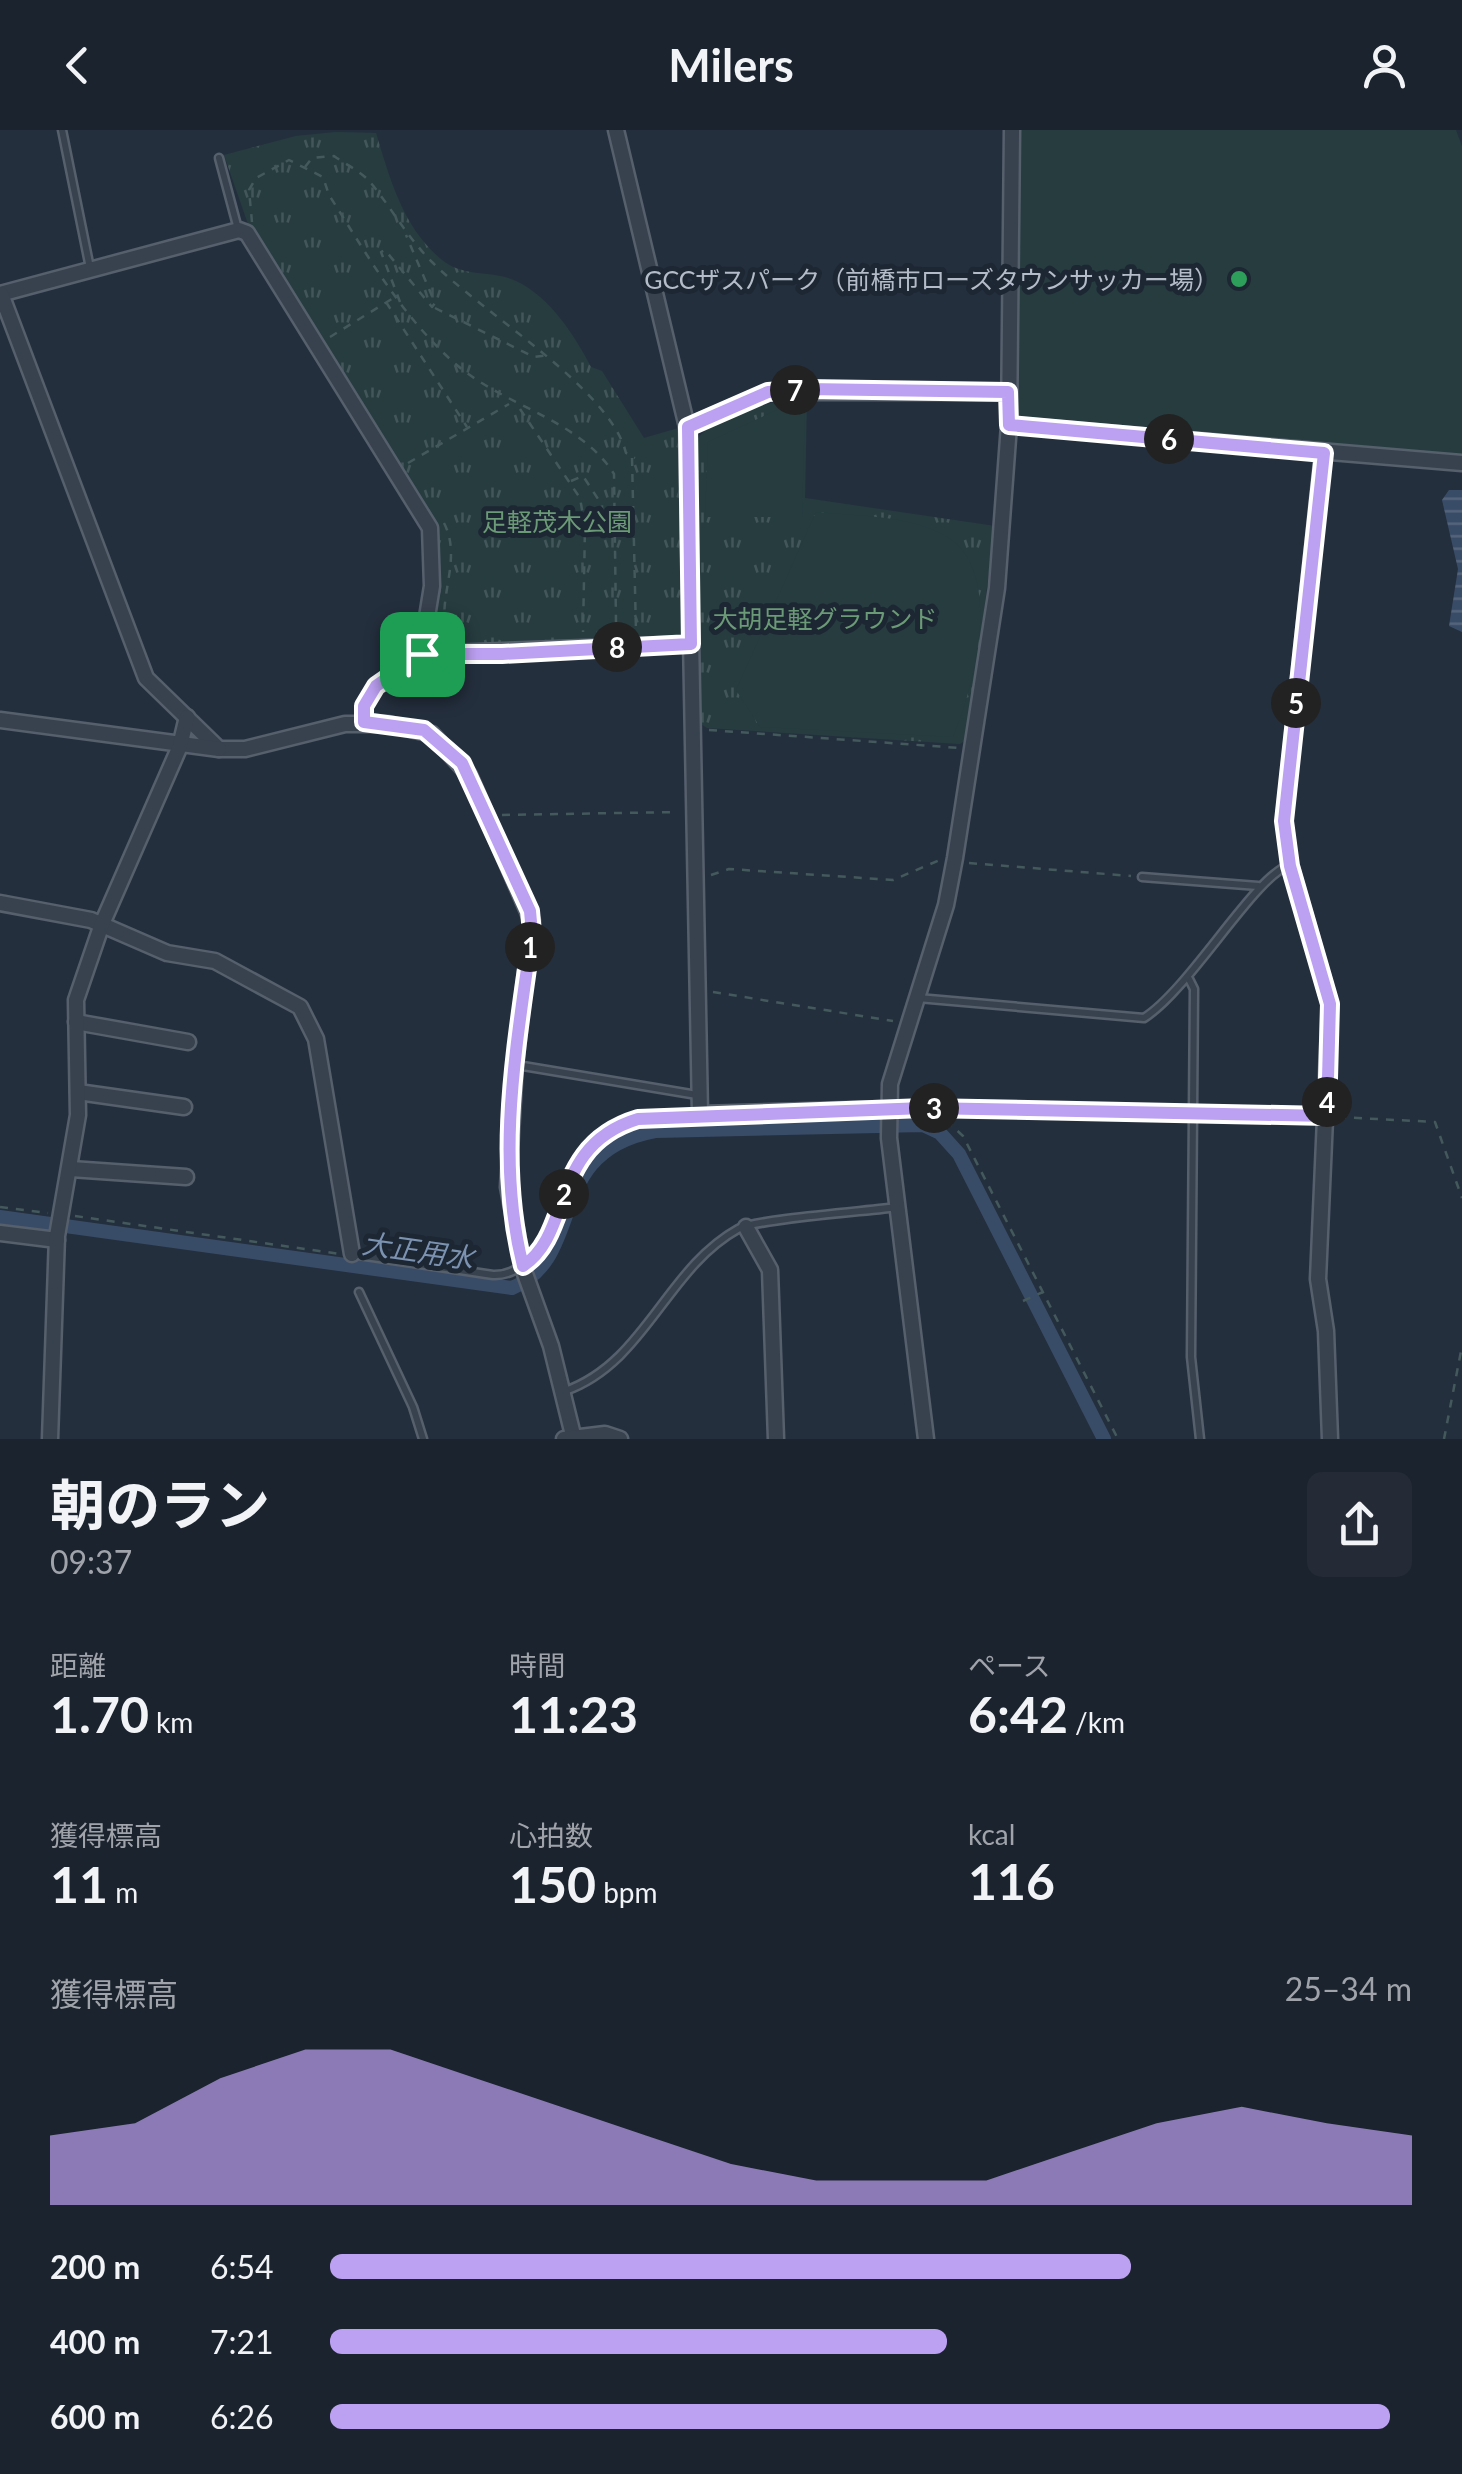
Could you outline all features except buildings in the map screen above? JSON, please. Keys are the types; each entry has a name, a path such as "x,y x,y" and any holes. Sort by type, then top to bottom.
{"street":[{"path":"616,130 688,427 691,644 699,679 694,880 700,1114 889,1112"},
{"path":"926,1439 889,1138 890,1084 946,905 997,588 1009,425 1012,130"},
{"path":"218,749 146,678 0,294 246,226 247,234 430,528 432,586 422,654 691,644"},
{"path":"688,427 768,392 1008,392"},
{"path":"1009,425 1462,463"},
{"path":"1324,453 1285,802 1290,866 1330,1004 1318,1279 1326,1331 1330,1439"},
{"path":"50,1439 57,1238 70,1169 78,1092 76,1000 102,924 180,746 187,718"},
{"path":"0,720 218,749 246,749 321,728 364,722 424,730 442,741 462,763 532,921 515,1064 508,1187 524,1269 564,1391 570,1438 605,1434 620,1439"},
{"path":"0,903 102,924 167,953 226,966 305,1012 316,1039 336,1177 352,1254"},
{"path":"76,1022 188,1042"},
{"path":"78,1092 184,1107"},
{"path":"70,1169 186,1177"},
{"path":"746,1227 770,1270 776,1439"},
{"path":"0,1232 57,1238"}],"lane":[{"path":"62,130 90,268"},
{"path":"219,158 246,226"},
{"path":"364,722 364,706 376,686 422,654"},
{"path":"916,998 1134,1019 1154,1011 1190,978 1260,886 1290,866"},
{"path":"1142,877 1260,886"},
{"path":"1190,978 1194,989 1191,1357 1200,1439"},
{"path":"515,1064 698,1095"},
{"path":"889,1112 924,1108 1327,1116"},
{"path":"352,1254 494,1274 524,1269 538,1252 580,1161 603,1135 638,1119 700,1114"},
{"path":"564,1391 614,1362 642,1333 678,1281 739,1228 900,1207"},
{"path":"359,1292 413,1407 423,1439"}],"path":[{"path":"305,167 312,158 334,156 370,182 432,262 503,324 552,355 564,375 610,420 633,457 633,632 637,632"},
{"path":"246,226 247,202 256,178 289,160 323,177 328,195 423,334 462,369 512,403 517,405 584,439 602,455 614,474 616,623 608,632 580,634 585,527 580,498 517,405"},
{"path":"405,232 435,303 432,307"},
{"path":"399,304 401,298 381,252 385,250 432,307 534,357 552,355"},
{"path":"335,344 328,337 395,297"},
{"path":"386,302 467,427"},
{"path":"403,458 406,464 512,403"},
{"path":"569,481 583,476 602,505 603,532 634,532"},
{"path":"437,512 452,548 443,622 447,635 464,639"},
{"path":"696,729 972,749"},
{"path":"488,816 695,811"},
{"path":"694,880 730,870 893,880 946,857 983,865 1142,877"},
{"path":"697,989 908,1023"},
{"path":"924,1108 963,1136 1118,1439"},
{"path":"1327,1116 1436,1122 1462,1198"},
{"path":"0,1206 352,1254"},
{"path":"1022,1301 1042,1292"},
{"path":"1444,1439 1462,1346"}],"green space":[{"name":"GCCザスパーク（前橋市ローズタウンサッカー場）","path":"1018,130 1456,130 1462,146 1462,457 1022,421 1015,413"},
{"name":"足軽茂木公園","path":"376,133 400,202 429,247 451,266 516,281 540,297 569,330 591,367 602,371 644,438 682,427 687,641 430,649 437,582 435,526 248,224 224,155 296,136"},
{"name":"大胡足軽グラウンド","path":"807,396 805,498 995,526 967,739 960,744 707,728 701,724 696,442 729,417"},
{"path":"781,408 805,408 802,517 705,517 708,442"},
{"path":"816,512 909,522 938,532 960,547 973,569 980,626 970,687 953,737 760,727 736,690"}],"water":[{"path":"1449,490 1462,490 1462,632 1449,626 1458,569 1442,500"}],"waterway":[{"name":"大正用水","path":"0,1217 512,1288 535,1273 551,1253 580,1181 596,1160 620,1142 655,1131 923,1125 940,1133 959,1154 1104,1439"}],"place":[{"name":"GCCザスパーク（前橋市ローズタウンサッカー場）","path":"1239,279"}],"route":[{"path":"768,392 1008,392 1009,425 1324,453 1284,821 1290,866 1325,974 1330,1004 1327,1116 924,1108 638,1119 615,1128 591,1146 572,1175 538,1252 523,1266 510,1204 508,1159 515,1064 532,933 530,911 462,763 442,741 424,730 364,722 364,706 376,686 422,654 691,644 688,427 768,392"}]}
